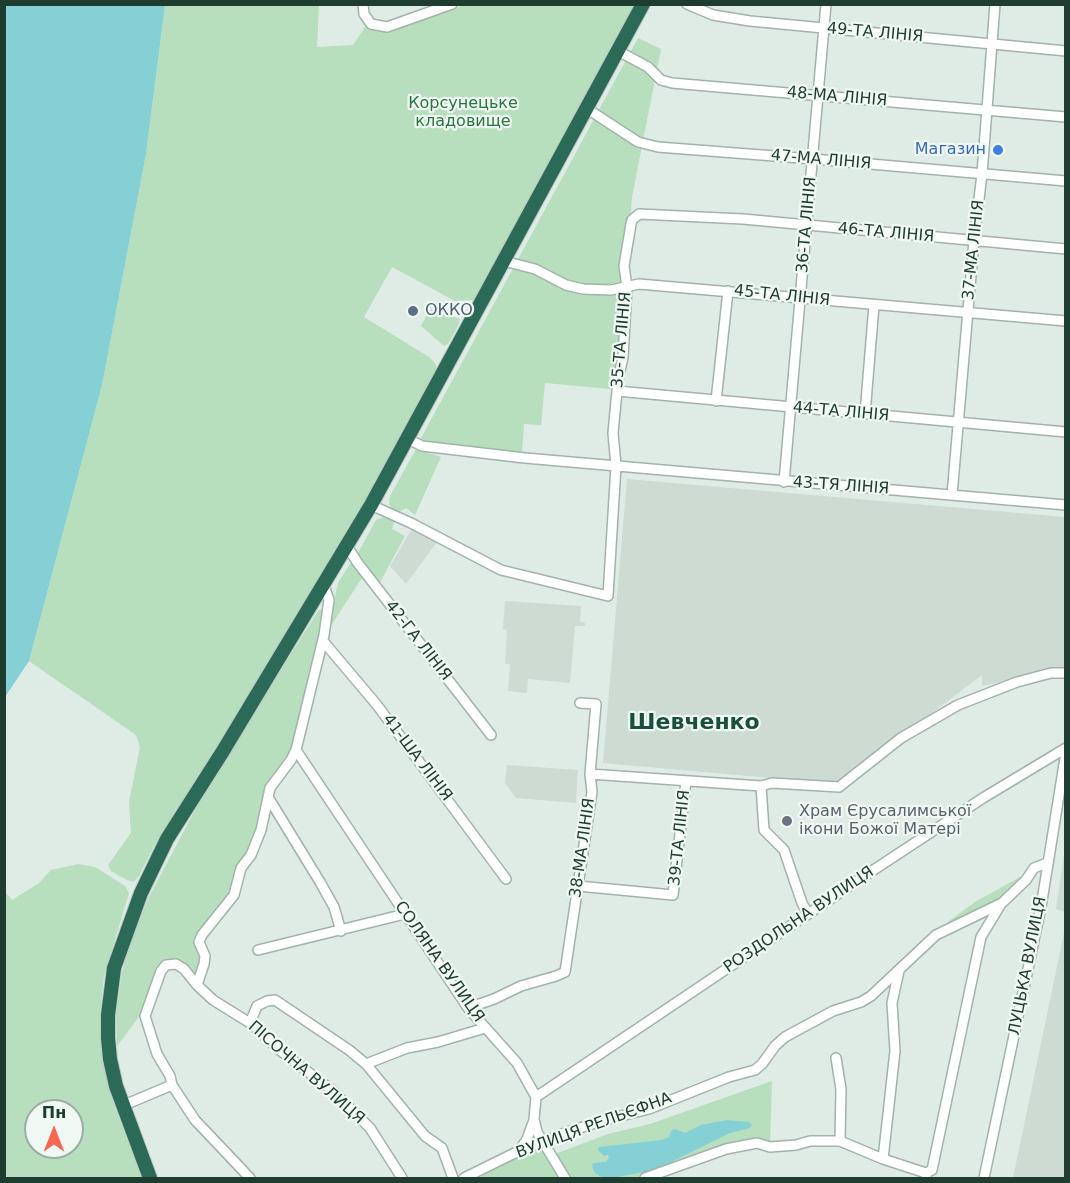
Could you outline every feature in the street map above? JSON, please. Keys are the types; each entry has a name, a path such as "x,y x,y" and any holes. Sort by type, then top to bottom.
{"highway":[{"path":"150,1179 122,1106 110,1059 108,1015 114,968 141,893 167,839 371,506 643,4"}],"street":[{"path":"363,4 367,20 377,26 387,27 452,4"},
{"name":"49-ТА ЛІНІЯ","path":"687,4 727,18 1065,51"},
{"name":"36-ТА ЛІНІЯ","path":"784,482 826,4"},
{"name":"37-МА ЛІНІЯ","path":"952,495 982,174 995,4"},
{"name":"48-МА ЛІНІЯ","path":"618,51 648,68 661,80 672,83 1065,117"},
{"name":"47-МА ЛІНІЯ","path":"586,108 638,142 658,147 1065,181"},
{"name":"46-ТА ЛІНІЯ","path":"636,216 643,213 744,219 1065,249"},
{"name":"35-ТА ЛІНІЯ","path":"616,466 613,433 623,357 627,287 624,258 629,243 631,224 636,216"},
{"name":"45-ТА ЛІНІЯ","path":"504,261 534,269 566,285 583,289 611,290 639,284 1065,321"},
{"path":"716,401 728,291"},
{"path":"865,414 874,305"},
{"name":"44-ТА ЛІНІЯ","path":"618,391 1065,432"},
{"name":"43-ТЯ ЛІНІЯ","path":"408,439 422,446 446,449 784,482 1065,505"},
{"path":"371,506 411,523 501,570 608,596 616,466"},
{"name":"42-ГА ЛІНІЯ","path":"347,546 491,735"},
{"path":"197,986 205,956 199,942 234,895 241,868 251,855 261,830 270,788 296,750 323,640 329,600 324,585"},
{"name":"41-ША ЛІНІЯ","path":"323,640 377,705 506,879"},
{"path":"590,774 761,786 772,783 839,786 901,738 958,705 1017,682 1051,673 1065,673"},
{"name":"38-МА ЛІНІЯ","path":"468,1008 521,986 565,972 592,792 590,774 596,704 580,703"},
{"name":"СОЛЯНА ВУЛИЦЯ","path":"296,750 468,1008 517,1063 536,1097"},
{"name":"ЛУЦЬКА ВУЛИЦЯ","path":"984,1179 1041,907 1065,750"},
{"name":"РОЗДОЛЬНА ВУЛИЦЯ","path":"536,1097 983,798 1065,750"},
{"name":"39-ТА ЛІНІЯ","path":"578,886 673,895 686,781"},
{"path":"761,786 762,826 784,850 808,914"},
{"path":"268,797 334,907 342,931"},
{"name":"ВУЛИЦЯ РЕЛЬЄФНА","path":"464,1179 531,1145 544,1145 554,1137 570,1131 648,1109 729,1077 754,1070 785,1037 833,1011 861,1002 899,971 936,935 1002,903 1026,880 1034,868 1047,863"},
{"path":"645,1179 726,1149 757,1143 770,1147 796,1145 810,1141 840,1141 926,1176 932,1170 981,937 1002,903"},
{"path":"258,950 405,914"},
{"name":"ПІСОЧНА ВУЛИЦЯ","path":"172,1085 170,1076 157,1054 146,1016 161,971 171,963 180,966 213,1000 249,1023 350,1107 370,1128 402,1179"},
{"path":"883,1159 895,1051 892,1003 899,971"},
{"path":"249,1023 257,1006 267,1000 275,1000 349,1050 366,1064 425,1136 442,1148 453,1179"},
{"path":"366,1064 407,1048 485,1028"},
{"path":"836,1058 841,1089 840,1141"},
{"path":"122,1106 172,1085 195,1120 250,1179"},
{"path":"520,1150 527,1139 534,1119 536,1097"},
{"path":"534,1119 537,1132 565,1179"}],"shaded area":[{"path":"627,479 1065,517 1065,668 982,686 982,675 838,784 603,763"},
{"path":"412,529 437,542 406,584 390,566"},
{"path":"505,601 581,606 580,622 585,623 585,626 575,626 570,683 528,679 527,693 508,691 510,664 505,664 507,630 503,629"},
{"path":"507,765 578,770 576,803 516,798 505,783"},
{"path":"1065,848 1066,912 1056,909"},
{"path":"1065,928 1065,1178 1013,1178"}],"green space":[{"name":"Корсунецьке кладовище","path":"165,5 319,5 317,47 353,45 365,27 389,30 429,15 466,5 638,5 477,300 455,301 392,267 364,317 429,357 435,363 438,372 365,506 263,674 154,846 139,876 133,882 111,871 108,865 131,833 129,802 140,747 136,735 29,661 102,385 146,154"},
{"path":"638,38 661,49 632,197 618,380 610,389 545,383 541,425 524,424 522,454 434,444 420,440"},
{"path":"432,309 460,319 448,344 444,346 421,326"},
{"path":"416,449 441,457 415,515 406,508 398,513 392,510 389,503 390,496"},
{"path":"386,516 395,520 392,529 405,536 379,584 359,561 358,553 376,520"},
{"path":"350,564 356,565 364,575 328,630 338,583"},
{"path":"323,608 325,612 291,752 265,790 257,831 239,867 232,894 197,937 202,962 196,980 185,966 161,967 141,1014 117,1046 116,1015 122,972 132,938 149,897 205,791 318,611"},
{"path":"78,864 95,867 125,886 129,893 104,976 100,1014 102,1047 108,1082 116,1110 142,1178 7,1178 4,1165 4,891 12,900 39,883 51,870"},
{"path":"1029,872 1001,901 943,930 949,921 975,902"},
{"path":"772,1081 770,1147 757,1143 645,1178 570,1178 555,1154 608,1134 650,1124"},
{"path":"531,1148 543,1148 561,1178 483,1178 481,1174"}],"water":[{"path":"5,4 165,5 146,154 102,385 29,661 5,697"},
{"path":"727,1120 749,1122 752,1125 730,1133 655,1170 612,1178 602,1177 593,1169 592,1164 606,1162 609,1158 608,1155 604,1156 598,1150 599,1147 662,1140 669,1137 671,1131 675,1129 685,1133 701,1125"}],"place":[{"name":"Магазин","path":"998,150"},
{"name":"ОККО","path":"413,311"},
{"name":"Храм Єрусалимської ікони Божої Матері","path":"787,821"}],"district":[{"name":"Шевченко","path":"694,723"}]}
